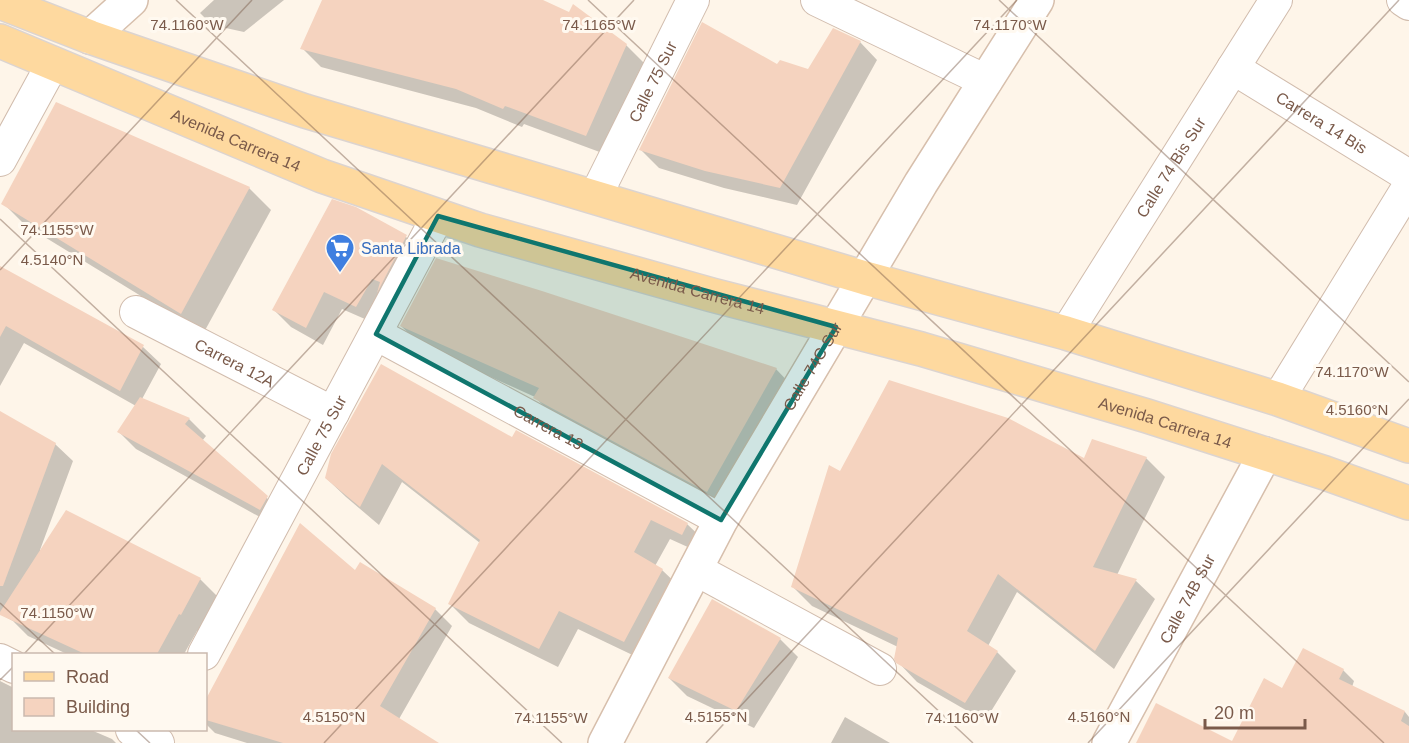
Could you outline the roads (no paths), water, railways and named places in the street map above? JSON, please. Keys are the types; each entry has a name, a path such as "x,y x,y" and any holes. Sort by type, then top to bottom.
{"main road":[{"path":"0,3 90,37 305,111 865,278 1066,333 1278,399 1409,446"},
{"name":"Avenida Carrera 14","path":"0,41 322,176 480,230 712,295 921,349 1136,413 1409,503"}],"street":[{"path":"90,37 131,0"},
{"name":"Calle 75 Sur","path":"595,197 693,0"},
{"path":"817,0 986,81"},
{"name":"Calle 74C Sur","path":"605,743 721,520 921,183 1037,0"},
{"name":"Calle 74 Bis Sur","path":"1066,333 1276,0"},
{"path":"1403,0 1409,4"},
{"path":"0,160 53,63"},
{"name":"Carrera 14 Bis","path":"1233,68 1409,176"},
{"path":"1278,399 1409,186"},
{"name":"Calle 75 Sur","path":"205,653 438,216"},
{"name":"Carrera 12A","path":"136,312 333,413"},
{"name":"Carrera 13","path":"376,334 721,520"},
{"name":"Calle 74B Sur","path":"1109,743 1265,454"},
{"path":"695,569 880,669"},
{"path":"136,731 157,743"}],"place":[{"name":"Santa Librada","path":"340,274"}]}
